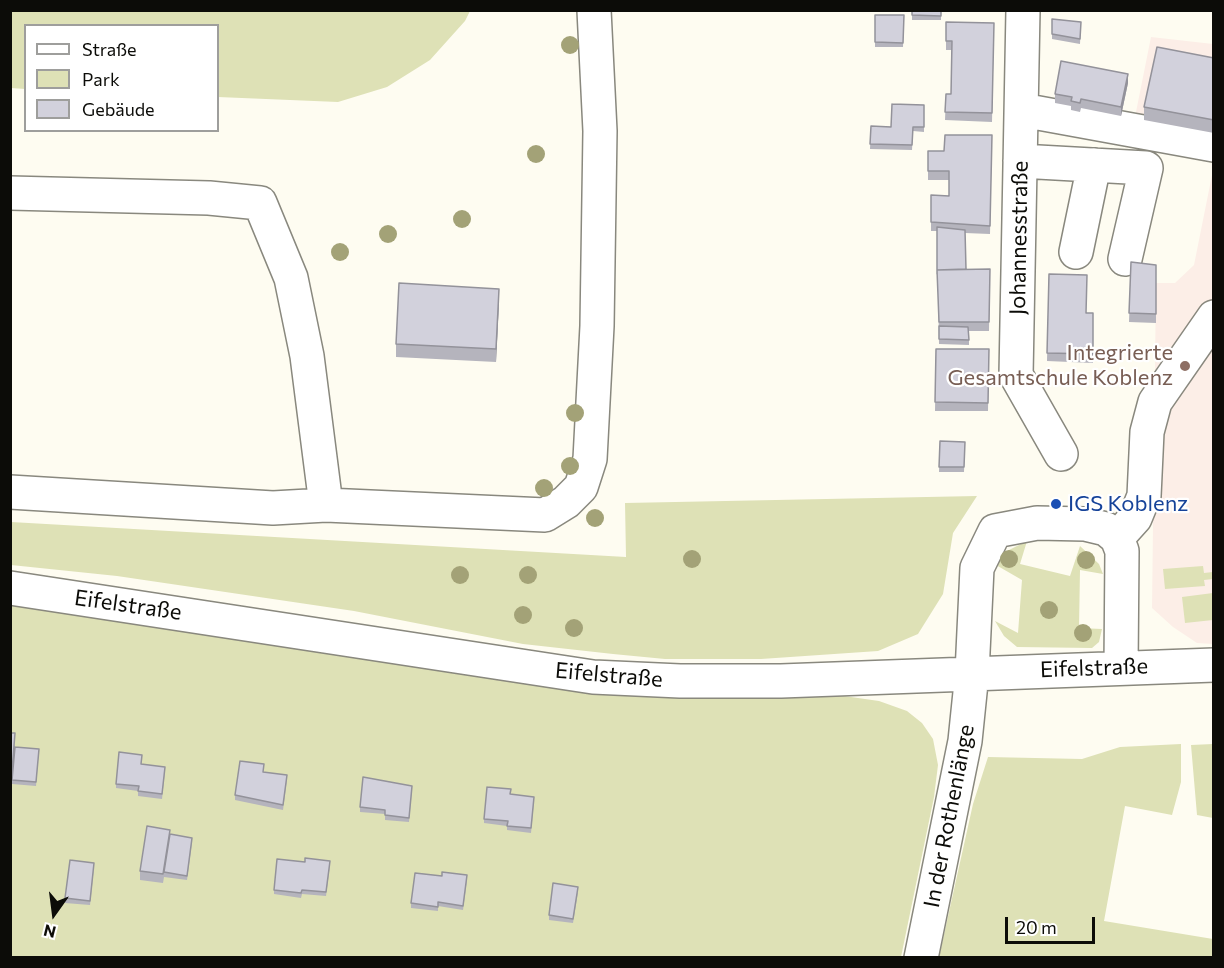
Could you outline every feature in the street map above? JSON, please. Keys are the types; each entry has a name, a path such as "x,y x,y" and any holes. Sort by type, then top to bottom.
{"street":[{"path":"10,492 273,508 326,505 545,515 566,502 581,487 590,459 597,326 600,131 594,10"},
{"name":"Johannesstraße","path":"1023,10 1017,375 1060,454"},
{"path":"1022,110 1214,145"},
{"path":"1020,161 1146,168 1125,259"},
{"path":"1076,252 1094,165"},
{"path":"10,193 209,198 260,203 291,278 307,356 326,505"},
{"path":"1120,667 1122,551 1118,538 1135,518 1144,496 1147,432 1155,402 1214,317"},
{"name":"In der Rothenlänge","path":"921,957 966,741 977,568 995,531 1037,523 1084,524 1106,529 1118,538"},
{"name":"Eifelstraße","path":"10,588 592,677 680,681 781,681 1214,665"}],"shaded area":[{"path":"1151,37 1213,44 1213,137 1134,122"},
{"name":"Integrierte Gesamtschule Koblenz","path":"1213,170 1213,644 1197,643 1173,627 1152,608 1156,283 1175,283 1194,265"}],"green space":[{"path":"11,10 470,11 465,21 430,60 387,87 338,102 219,97 219,24 24,24 24,89 11,88"},
{"path":"977,496 953,533 943,594 918,634 878,651 761,659 665,659 613,654 523,644 354,611 117,576 11,565 11,522 626,557 625,503"},
{"path":"1027,541 1020,564 1070,576 1080,546 1099,564 1103,574 1080,570 1079,628 1102,629 1099,642 1092,648 1017,647 1004,636 995,621 1018,633 1022,580 996,565 1005,552"},
{"path":"1203,566 1204,573 1213,572 1213,579 1204,580 1205,586 1165,589 1163,569"},
{"path":"1213,593 1213,620 1185,623 1182,597"},
{"path":"11,604 586,690 672,697 837,695 879,701 907,711 922,723 933,739 938,765 934,797 901,957 11,958"},
{"path":"1181,744 1181,782 1172,815 1125,806 1104,921 1213,939 1213,957 939,957 973,804 988,757 1082,759 1120,747"},
{"path":"1214,744 1213,818 1197,815 1191,745"}],"building":[{"path":"912,10 941,10 941,16 912,15"},
{"path":"875,15 904,15 903,43 875,42"},
{"path":"1052,19 1081,22 1080,39 1052,34"},
{"path":"946,22 994,23 992,113 945,112 946,94 951,94 952,41 946,41"},
{"path":"1157,47 1214,58 1214,120 1144,107"},
{"path":"1061,61 1128,74 1121,107 1081,99 1080,103 1071,101 1072,97 1055,94"},
{"path":"892,104 924,105 924,127 913,127 912,145 870,144 871,126 891,127"},
{"path":"945,135 992,135 990,226 931,222 931,195 949,196 949,171 928,171 928,151 944,151"},
{"path":"937,227 965,230 966,269 937,270"},
{"path":"1131,262 1156,265 1156,314 1129,313"},
{"path":"990,269 989,322 939,322 937,270"},
{"path":"1049,274 1087,275 1086,313 1093,313 1093,354 1047,353"},
{"path":"399,283 499,289 496,349 396,344"},
{"path":"939,326 968,327 969,340 939,339"},
{"path":"936,349 989,349 988,403 935,402"},
{"path":"940,441 965,442 964,467 939,467"},
{"path":"10,733 15,733 12,771 10,771"},
{"path":"15,747 39,749 36,782 12,780"},
{"path":"119,752 142,755 141,764 165,767 162,794 138,791 139,786 116,784"},
{"path":"240,761 264,764 263,772 287,775 283,805 235,795"},
{"path":"363,777 412,786 409,818 385,815 385,810 360,807"},
{"path":"487,787 511,789 510,794 534,797 531,828 507,826 508,821 484,819"},
{"path":"147,826 170,830 163,874 140,871"},
{"path":"170,834 192,838 187,876 164,872"},
{"path":"305,858 330,861 326,892 302,890 301,893 274,890 277,859 305,862"},
{"path":"70,860 94,863 90,901 65,898"},
{"path":"442,872 467,875 463,906 438,902 438,907 411,903 415,873 442,876"},
{"path":"553,883 578,887 573,919 549,915"}],"place":[{"name":"Integrierte Gesamtschule Koblenz","path":"1185,366"},
{"name":"IGS Koblenz","path":"1056,504"}]}
